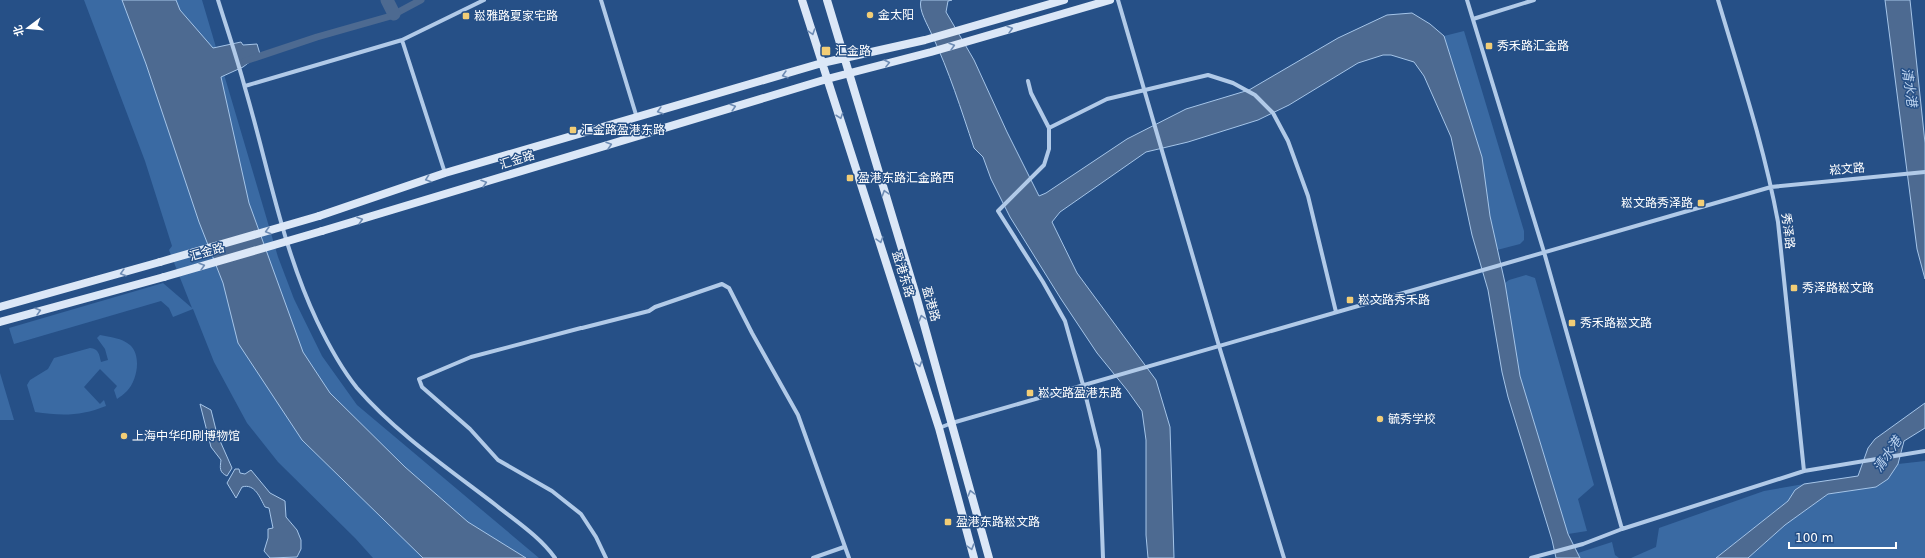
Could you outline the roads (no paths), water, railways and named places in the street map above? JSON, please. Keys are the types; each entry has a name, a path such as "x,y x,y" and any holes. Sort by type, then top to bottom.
{"main road":[{"name":"盈港东路","path":"802,0 860,177 939,428 974,558"},
{"path":"827,0 844,58"},
{"name":"汇金路","path":"0,307 318,216 445,173 822,64 925,40 1064,0"},
{"name":"汇金路","path":"0,322 322,231 827,79 931,52 1110,0"},
{"name":"盈港路","path":"844,58 915,292 989,558"}],"street":[{"path":"218,0 239,71 245,86 274,200 289,248 305,295 329,346 356,387 391,424 522,526 548,548 555,558"},
{"path":"245,86 402,40 484,0"},
{"path":"602,0 637,118"},
{"path":"1118,0 1219,346 1284,558"},
{"path":"1468,0 1544,252 1622,529"},
{"path":"1473,19 1534,0"},
{"name":"秀泽路","path":"1718,0 1772,186 1778,222 1804,470"},
{"path":"402,40 445,173"},
{"path":"1049,128 1107,99 1208,76 1233,83 1255,95 1273,114 1288,141 1308,196 1336,312"},
{"path":"1028,81 1031,93 1049,128 1049,149 1044,165 998,210 1043,282 1065,321 1099,450 1103,558"},
{"name":"崧文路","path":"939,428 1772,186 1925,172"},
{"path":"606,558 596,537 581,514 552,492 498,460 470,429 422,387 418,379 471,357 649,311 655,307 722,284 729,288 752,333 798,415 849,558"},
{"path":"1531,558 1583,544 1622,529 1804,470 1925,451"},
{"path":"813,558 844,547"}],"water":[{"path":"122,0 176,0 180,10 213,48 241,42 243,45 257,44 260,54 243,67 221,77 249,203 303,352 330,393 405,467 468,522 526,558 423,558 302,440 238,343 223,283 199,222 146,64"},
{"path":"921,0 952,0 948,1 946,12 974,60 1007,132 1039,196 1046,193 1127,139 1186,109 1249,90 1338,38 1387,15 1412,13 1430,24 1444,36 1482,157 1490,216 1505,283 1520,376 1568,534 1580,558 1556,558 1552,540 1508,397 1502,372 1488,290 1472,235 1451,137 1424,76 1414,62 1391,55 1383,55 1358,63 1289,105 1258,120 1188,142 1146,152 1060,212 1052,222 1077,273 1156,380 1170,427 1174,558 1148,558 1146,535 1146,440 1142,411 1097,353 1061,299 1010,217 991,179 983,157 974,148 949,76 922,13 920,4"},
{"name":"清水港","path":"1885,0 1910,0 1925,143 1925,279 1917,249"},
{"name":"清水港","path":"1925,403 1925,428 1904,441 1898,464 1888,479 1876,487 1828,494 1785,525 1748,558 1716,558 1788,501 1795,490 1804,484 1858,476 1868,448 1875,439"},
{"path":"200,404 211,410 217,434 232,468 227,476 221,471 221,460 211,447"},
{"path":"235,469 239,469 240,473 245,474 251,470 270,493 285,501 286,517 297,530 301,540 301,549 297,557 270,558 264,551 268,538 268,529 273,528 269,508 265,507 254,489 247,486 242,487 236,498 227,483"}],"waterway":[{"path":"387,0 394,14"},
{"path":"245,61 317,37 391,16 421,0"}],"place":[{"name":"金太阳","path":"870,15"},
{"name":"崧雅路夏家宅路","path":"466,16"},
{"name":"秀禾路汇金路","path":"1489,46"},
{"name":"汇金路","path":"826,51"},
{"name":"汇金路盈港东路","path":"573,130"},
{"name":"盈港东路汇金路西","path":"850,178"},
{"name":"崧文路秀泽路","path":"1701,203"},
{"name":"秀泽路崧文路","path":"1794,288"},
{"name":"崧文路秀禾路","path":"1350,300"},
{"name":"秀禾路崧文路","path":"1572,323"},
{"name":"崧文路盈港东路","path":"1030,393"},
{"name":"毓秀学校","path":"1380,419"},
{"name":"上海中华印刷博物馆","path":"124,436"},
{"name":"盈港东路崧文路","path":"948,522"}]}
